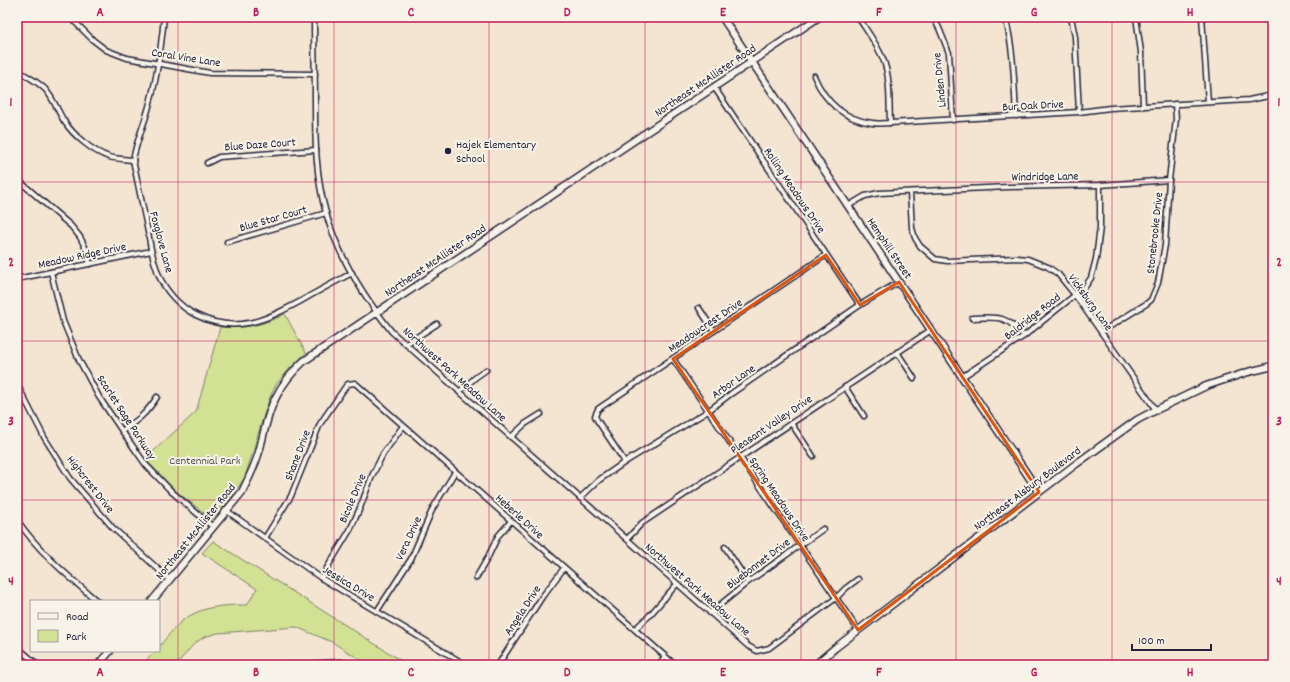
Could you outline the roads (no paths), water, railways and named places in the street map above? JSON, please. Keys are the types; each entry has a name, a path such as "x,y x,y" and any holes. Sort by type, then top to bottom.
{"street":[{"name":"Coral Vine Lane","path":"70,17 93,40 106,50 127,58 210,73 315,74"},
{"name":"Foxglove Lane","path":"164,17 159,64 148,110 135,149 133,160 152,251 158,274 166,288 177,302 189,312 204,319 222,324 242,325 274,315 352,273"},
{"name":"Northwest Park Meadow Lane","path":"314,17 316,150 320,184 326,213 342,255 376,312 392,332 748,646 757,650 769,648 836,598"},
{"name":"Hemphill Street","path":"722,17 1039,492"},
{"name":"Northeast McAllister Road","path":"153,600 242,492 258,456 270,410 276,397 293,371 304,361 819,17"},
{"path":"858,17 875,42 884,60 888,78 890,123"},
{"name":"Linden Drive","path":"933,17 949,54 953,120"},
{"path":"1005,17 1014,60 1016,116"},
{"path":"1071,17 1075,37 1079,112"},
{"path":"1136,17 1141,52 1143,106"},
{"path":"1202,17 1208,102"},
{"path":"1268,17 1273,39"},
{"path":"17,70 32,78 45,90 55,102 64,121 76,136 91,148 109,157 133,160"},
{"name":"Bur Oak Drive","path":"814,76 820,90 830,103 854,119 872,123 953,120 1079,112 1110,108 1249,100 1273,95"},
{"name":"Rolling Meadows Drive","path":"714,87 860,305"},
{"path":"1169,180 1176,119 1175,104"},
{"name":"Blue Daze Court","path":"207,163 219,157 316,150"},
{"path":"17,179 71,226 80,237 85,247 90,264"},
{"name":"Windridge Lane","path":"848,206 865,196 879,193 1008,187 1100,186 1169,180"},
{"name":"Stonebrooke Drive","path":"1101,332 1151,300 1158,283 1165,245 1169,180"},
{"name":"Baldridge Road","path":"962,377 1024,336 1082,290 1091,278 1096,259 1100,227 1100,186"},
{"name":"Vicksburg Lane","path":"910,192 912,228 915,238 920,246 935,259 1028,259 1048,267 1058,274 1075,295 1156,410"},
{"name":"Blue Star Court","path":"226,242 326,213"},
{"name":"Meadow Ridge Drive","path":"17,280 152,251"},
{"name":"Meadowcrest Drive","path":"626,462 597,420 596,412 598,409 673,360 826,255"},
{"name":"Scarlet Sage Parkway","path":"51,272 64,321 79,360 99,397 146,465 172,492 213,527"},
{"name":"Arbor Lane","path":"580,498 599,480 708,411 732,392 860,305 898,282"},
{"path":"699,308 714,331"},
{"path":"972,318 991,317 1003,319 1015,326 1024,336"},
{"path":"406,344 437,324"},
{"name":"Pleasant Valley Drive","path":"627,539 642,523 931,330"},
{"path":"897,352 914,378"},
{"name":"Spring Meadows Drive","path":"673,360 858,630"},
{"name":"Northeast Alsbury Boulevard","path":"814,665 1039,492 1109,439 1137,420 1207,386 1248,372 1273,366"},
{"path":"459,392 476,376 486,370"},
{"name":"Heberle Drive","path":"352,383 359,385 455,472 675,665"},
{"name":"Shane Drive","path":"265,538 292,496 320,424 346,386 352,383"},
{"name":"Highcrest Drive","path":"17,384 44,437 70,478 113,528 170,580"},
{"path":"845,387 864,416"},
{"path":"122,431 148,410 157,397"},
{"path":"511,437 525,424 541,414"},
{"path":"791,423 813,456"},
{"name":"Bicole Drive","path":"321,578 350,530 372,476 383,454 404,426"},
{"name":"Vera Drive","path":"376,611 411,559 433,508 455,472"},
{"name":"Jessica Drive","path":"227,511 321,578 466,665"},
{"path":"17,520 56,566 96,600"},
{"path":"476,578 488,559 498,536 511,521"},
{"name":"Bluebonnet Drive","path":"710,613 748,582 799,544 823,529"},
{"path":"725,546 748,582"},
{"name":"Angela Drive","path":"498,665 542,597 564,568"},
{"path":"836,598 858,579"},
{"path":"635,629 649,616 677,584"},
{"path":"17,647 38,665"},
{"path":"98,665 109,652"},
{"path":"659,665 665,656"},
{"path":"291,665 341,662 347,665"}],"place":[{"name":"Hajek Elementary School","path":"448,151"}],"park label":[{"name":"Centennial Park","path":"205,460"}]}
